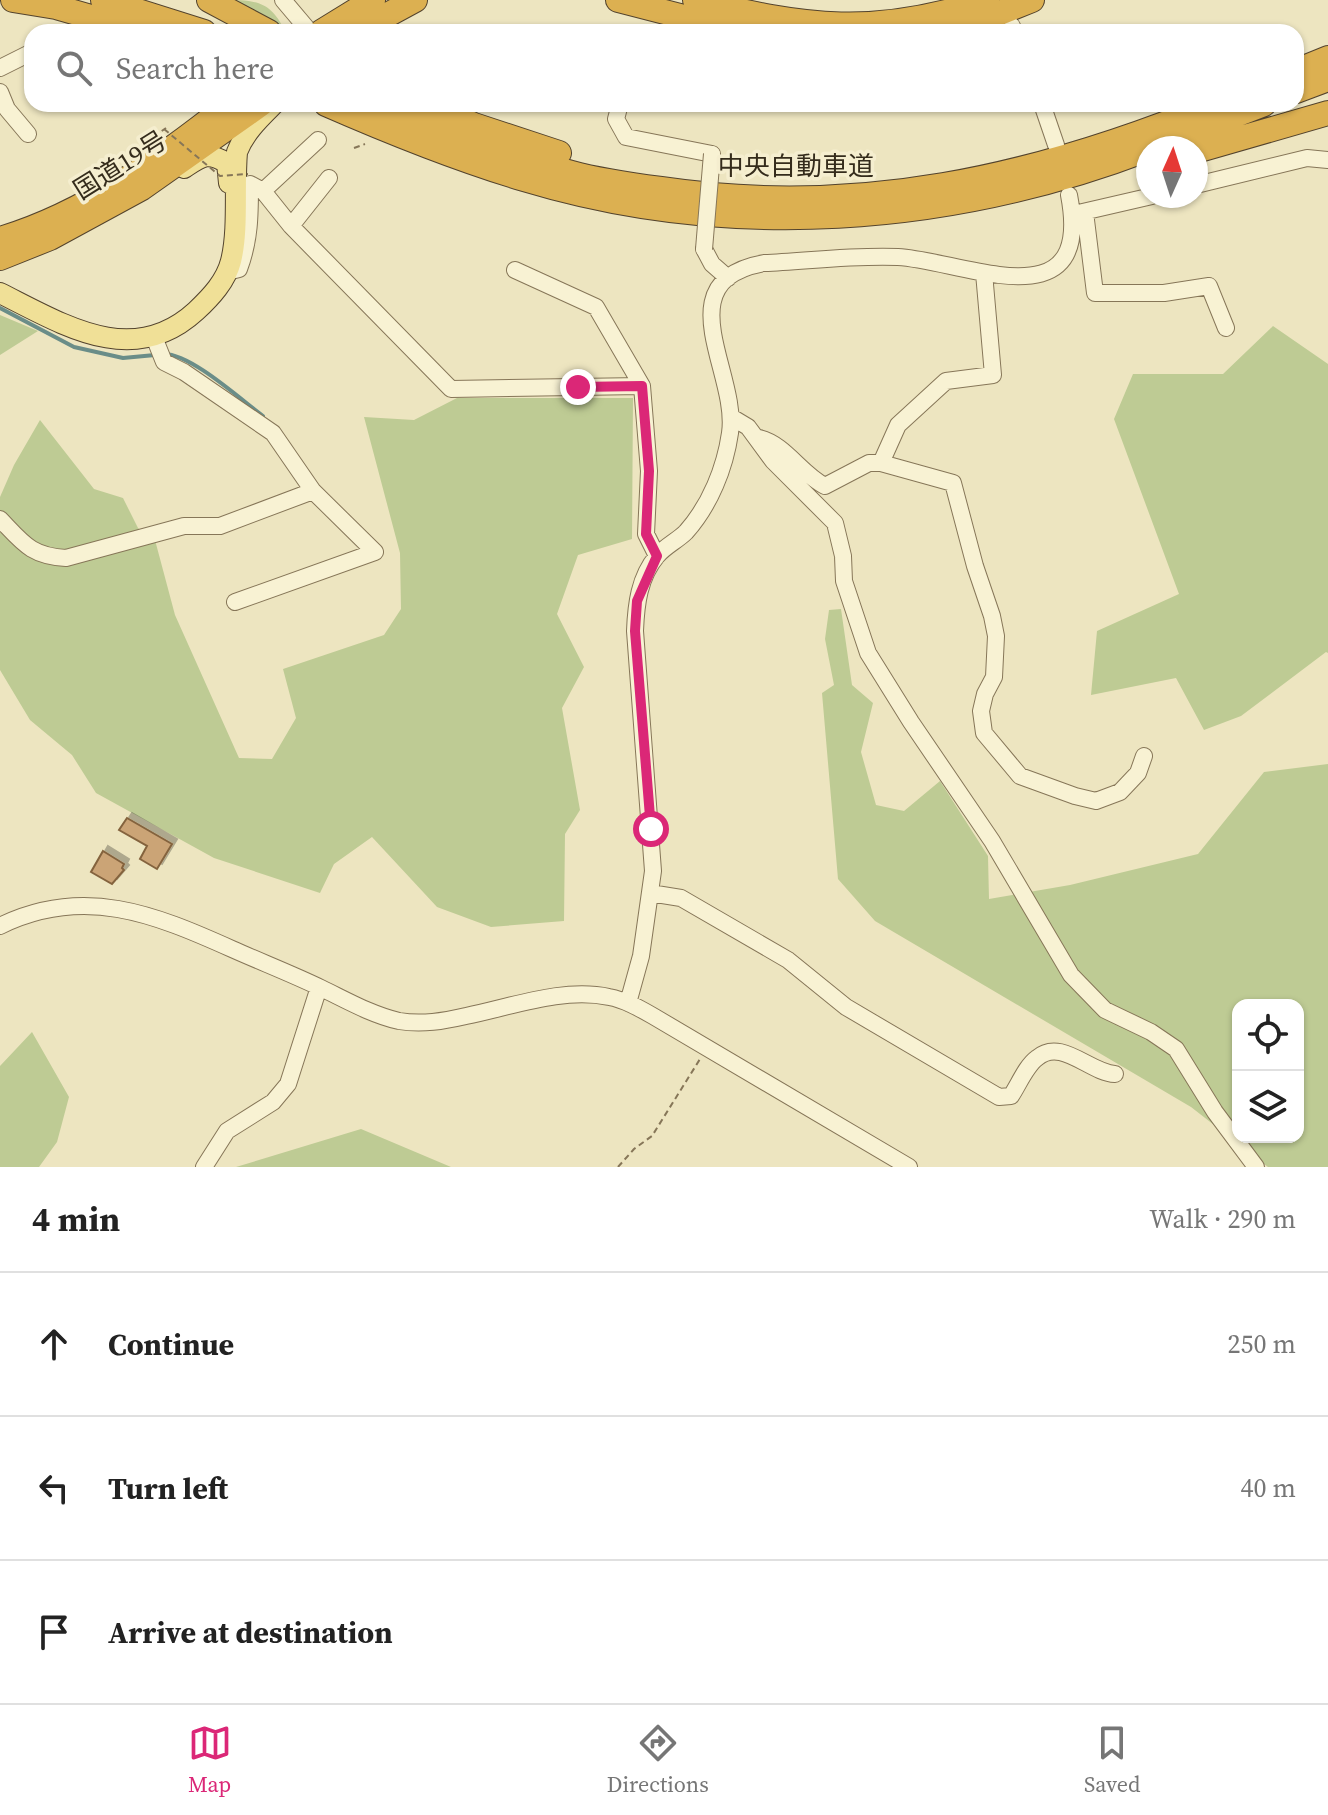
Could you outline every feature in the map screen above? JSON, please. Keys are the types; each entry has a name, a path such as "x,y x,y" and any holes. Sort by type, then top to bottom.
{"highway":[{"path":"13,0 56,7 115,24"},
{"path":"103,0 179,24"},
{"path":"209,0 254,24"},
{"path":"334,24 373,0"},
{"path":"371,24 415,0"},
{"path":"618,0 716,24"},
{"path":"861,24 922,19 987,0"},
{"path":"972,24 1032,0"},
{"path":"696,18 779,19 820,24"},
{"path":"1304,68 1328,58"},
{"path":"1304,88 1328,79"},
{"name":"国道19号","path":"0,239 49,221 123,180 174,148 217,112"},
{"name":"国道19号","path":"0,258 17,253 95,215 168,171 250,112"},
{"name":"中央自動車道","path":"346,112 524,179 680,211 727,216 802,218 869,214 954,203 1060,178 1136,152"},
{"name":"中央自動車道","path":"399,112 501,152 573,174 682,192 781,200 863,197 943,187 1015,172 1070,156 1193,112"},
{"path":"445,112 474,125 634,173 682,192"},
{"name":"中央自動車道","path":"1180,136 1243,112"},
{"path":"1208,148 1328,113"},
{"path":"802,218 838,227 882,225 1015,202 1136,168"}],"main road":[{"path":"0,293 60,324 94,336 159,348 179,325 208,300 227,272 232,252 237,152 243,138 267,112"},
{"path":"168,171 182,170 201,157 214,156 227,163 230,196 234,201"},
{"path":"0,230 30,221 123,180"}],"street":[{"path":"283,0 303,24"},
{"path":"0,68 24,56"},
{"path":"0,92 4,110 28,134"},
{"path":"618,112 616,119 626,137 712,154 704,249 712,264 728,278"},
{"path":"1045,112 1056,145"},
{"path":"263,191 318,140"},
{"path":"1208,182 1307,158 1328,160"},
{"path":"291,226 329,178"},
{"path":"227,272 239,269 246,251 250,227 250,184 263,191 291,226 451,389 642,386"},
{"path":"1069,195 1079,213 1095,293 1164,293 1209,286 1226,328"},
{"path":"1079,213 1136,200"},
{"path":"628,1003 641,956 650,893 652,846 635,631 637,601 657,556 685,533 703,508 726,460 733,418 710,321 715,295 728,278 742,268 764,263 878,257 931,261 1025,278 1053,268 1071,243 1079,213"},
{"path":"515,270 596,307 642,386 649,471 646,534 657,556"},
{"path":"881,463 898,425 946,381 993,375 984,273"},
{"path":"159,348 184,372 273,433 313,491 375,552 235,602"},
{"path":"733,418 748,427 773,461 835,523 843,556 844,581 868,653 992,841 1071,975 1105,1010 1151,1032 1176,1049 1215,1112 1256,1167"},
{"path":"758,438 769,441 812,480 825,486 869,463 881,463 953,483 996,636 994,677 981,711 984,733 1020,776 1096,801 1120,792 1138,773 1144,756"},
{"path":"0,519 30,550 49,557 66,558 184,526 220,526 313,491"},
{"path":"650,893 681,898 788,960 846,1007 999,1097 1011,1096 1036,1058 1046,1053 1063,1052 1104,1074 1115,1074"},
{"path":"0,926 26,914 56,907 117,908 167,921 400,1021 422,1023 581,994 612,997 707,1048 883,1160 909,1167"},
{"path":"204,1167 227,1131 273,1102 288,1084 319,987"}],"path":[{"path":"164,129 220,176 248,174"},
{"path":"354,148 365,144"},
{"path":"618,1167 634,1149 652,1136 707,1048"}],"green space":[{"path":"220,0 260,4 273,13 281,24 270,24"},
{"path":"0,315 38,331 0,355"},
{"path":"1273,326 1328,364 1328,653 1241,716 1204,730 1176,678 1091,695 1097,631 1179,594 1114,419 1133,374 1223,374"},
{"path":"457,398 633,398 632,539 578,555 557,614 584,667 562,708 580,810 565,834 564,921 491,927 437,907 372,837 334,864 320,893 214,858 96,793 72,755 30,720 0,670 0,497 40,420 94,489 123,498 138,528 155,540 175,615 239,758 272,759 296,718 283,669 384,635 401,609 400,553 364,417 414,420"},
{"path":"841,609 852,685 873,703 861,752 876,805 904,811 940,781 988,856 989,899 1070,885 1198,854 1264,772 1328,764 1328,1167 1268,1167 1237,1143 1304,1143 1304,999 1232,999 1232,1139 1191,1107 875,921 838,879 822,693 834,685 825,639 829,610"},
{"path":"32,1032 69,1097 57,1142 39,1167 0,1167 0,1066"},
{"path":"361,1129 451,1167 236,1167"}],"building":[{"path":"127,818 172,844 157,869 140,859 147,846 119,830"},
{"path":"103,851 124,864 124,870 112,884 91,872"}],"waterway":[{"path":"0,308 74,347 123,358 155,355"},
{"path":"164,354 188,361 201,369 263,416"}],"route":[{"path":"578,387 642,386 649,471 646,534 657,556 637,601 635,631 651,829"}]}
